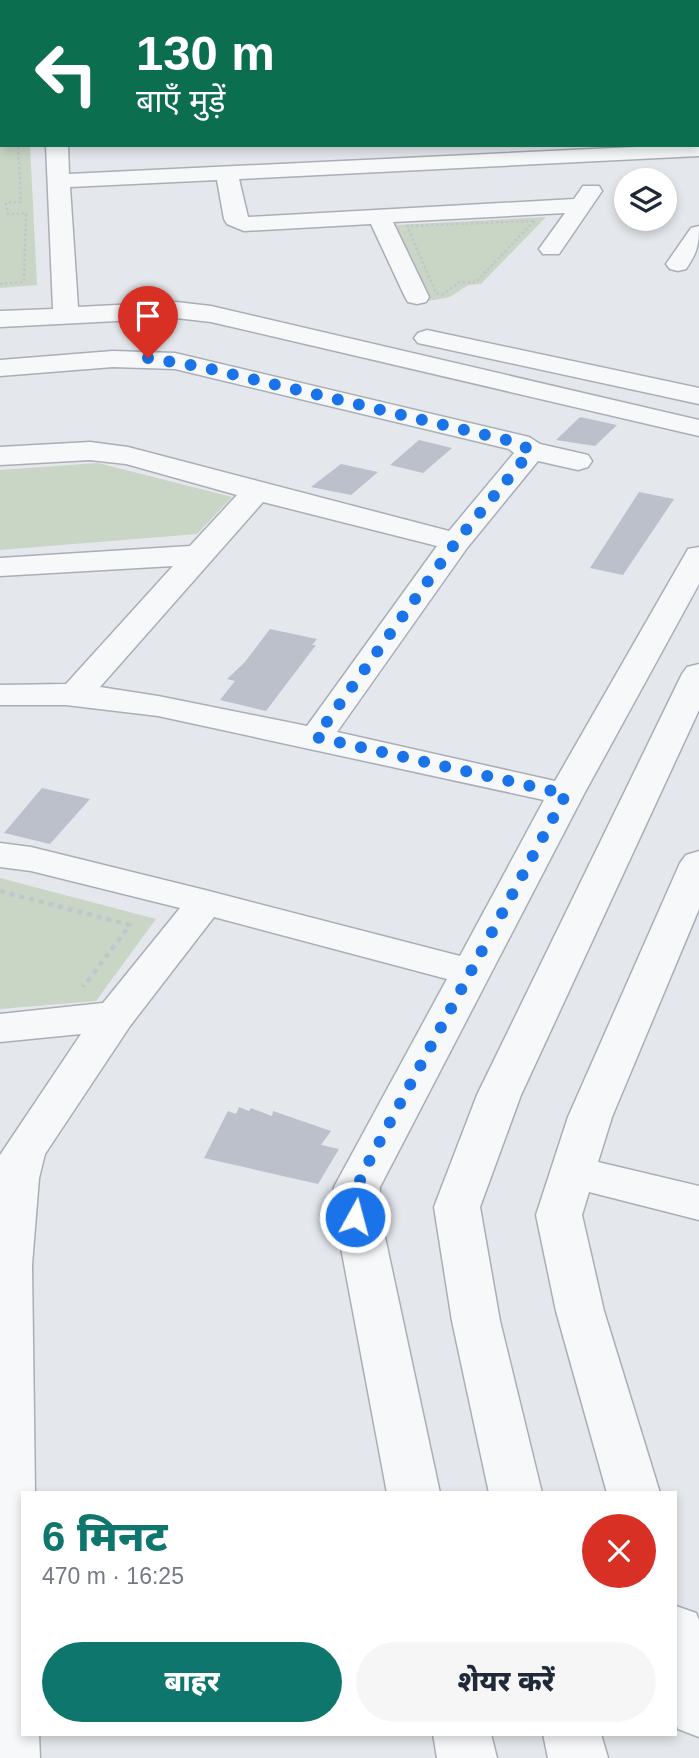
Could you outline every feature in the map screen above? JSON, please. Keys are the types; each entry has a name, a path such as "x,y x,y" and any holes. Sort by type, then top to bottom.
{"street":[{"path":"57,147 66,304"},
{"path":"58,181 227,173 413,154 615,154 699,150"},
{"path":"551,249 615,154"},
{"path":"227,173 235,219 244,225 581,205"},
{"path":"379,217 416,297"},
{"path":"678,264 699,233"},
{"path":"0,319 66,304 181,290 248,299 329,317"},
{"path":"0,299 211,314 699,428"},
{"path":"397,331 699,396"},
{"path":"0,368 113,359 175,361 519,443 531,451 578,460"},
{"path":"655,418 699,457"},
{"path":"316,737 456,542 531,451"},
{"path":"0,456 109,452 456,542"},
{"path":"77,693 256,491"},
{"path":"0,567 200,555"},
{"path":"414,1491 362,1237 355,1217 357,1187 566,794 699,556"},
{"path":"650,646 699,660"},
{"path":"516,1491 476,1321 457,1207 499,1096 699,674"},
{"path":"0,695 77,693 125,698 316,737 566,794"},
{"path":"0,855 31,859 205,902 471,972"},
{"path":"633,1491 580,1311 559,1215 590,1117 699,863"},
{"path":"10,1758 4,1266 16,1178 23,1153 115,1016 205,902"},
{"path":"0,1028 115,1016"},
{"path":"573,1172 699,1203"},
{"path":"677,1634 699,1710"},
{"path":"462,1736 467,1758"},
{"path":"572,1736 578,1758"}],"path":[{"path":"0,284 24,282 26,213 8,214 6,203 21,202 18,147"},
{"path":"534,221 476,282 460,282 443,294 436,293 407,226 534,221"},
{"path":"0,891 130,925 80,991"}],"green space":[{"path":"0,147 30,147 37,285 0,288"},
{"path":"546,217 481,284 468,285 450,297 428,301 396,225"},
{"path":"98,463 232,497 197,534 0,550 0,470"},
{"path":"0,878 156,919 96,1001 0,1009"}],"building":[{"path":"580,417 617,425 595,446 556,440"},
{"path":"419,440 452,448 423,473 390,465"},
{"path":"341,464 378,472 351,495 311,487"},
{"path":"639,492 674,499 623,575 590,568"},
{"path":"270,629 317,639 312,645 316,645 266,711 220,700 235,681 227,679 245,662"},
{"path":"42,788 90,799 50,844 4,833"},
{"path":"239,1107 249,1111 251,1108 272,1116 273,1111 331,1131 321,1145 339,1149 318,1184 204,1158 228,1111 236,1114"}],"route":[{"path":"148,358 202,367 519,443 531,451 456,542 316,737 566,794 366,1167 357,1187 355,1217"}]}
